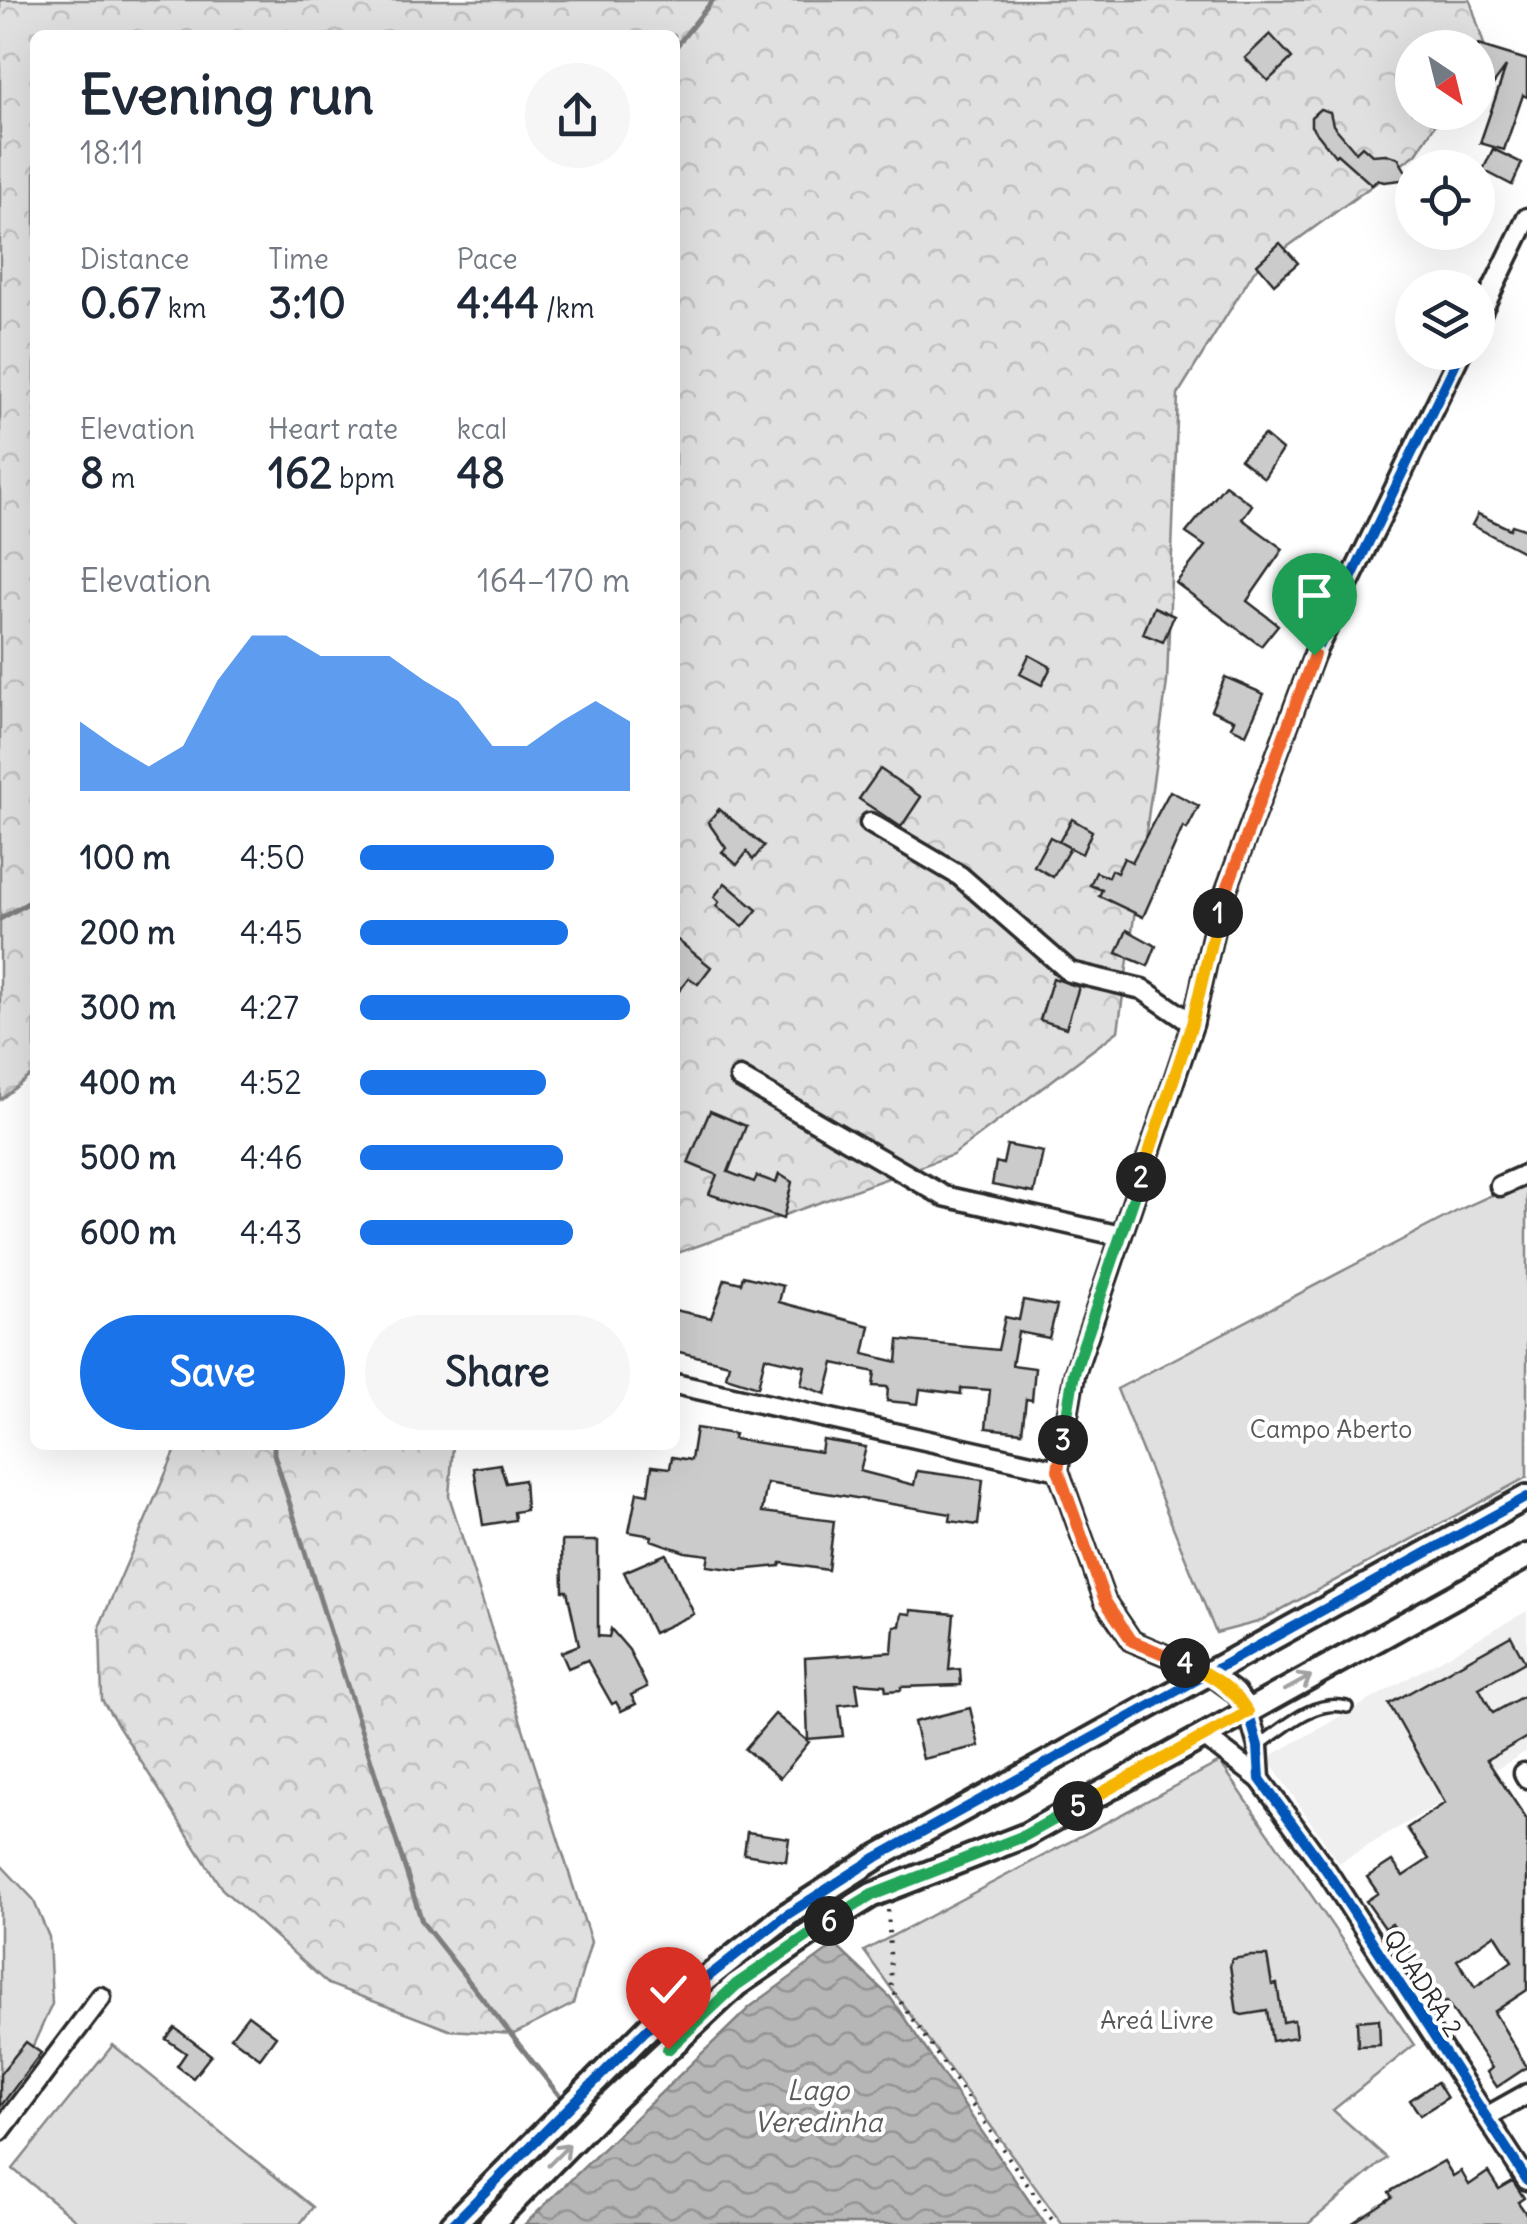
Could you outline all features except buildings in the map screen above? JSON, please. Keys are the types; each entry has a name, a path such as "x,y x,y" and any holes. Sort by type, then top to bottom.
{"street":[{"path":"1495,284 1527,218"},
{"path":"1260,1779 1258,1746 1248,1712 1236,1694 1210,1674 1132,1641 1105,1601 1058,1470 1074,1373 1192,1024 1218,914 1298,692 1452,370"},
{"path":"870,823 960,876 1070,972 1142,989 1192,1024"},
{"path":"740,1078 944,1196 1121,1236"},
{"path":"1500,1186 1527,1174"},
{"path":"680,1385 1058,1470"},
{"path":"453,2224 666,2010 786,1916 877,1857 1527,1497"},
{"path":"490,2224 736,1985 825,1924 872,1895 1024,1836 1527,1556"},
{"name":"QUADRA 2","path":"1204,1736 1260,1779 1326,1870 1527,2180"},
{"path":"0,2131 101,1998"},
{"path":"1486,2117 1527,2094"}],"lane":[{"path":"1258,1746 1316,1707 1348,1707"}],"path":[{"path":"876,1911 888,1908 892,1990 1055,2224"}],"shaded area":[{"path":"1527,1611 1527,1751 1339,1863 1267,1758"}],"green space":[{"path":"0,0 1470,0 1479,30 1395,30 1395,130 1432,130 1419,150 1395,150 1395,169 1254,271 1178,394 1167,682 1118,1031 953,1155 680,1252 680,30 30,30 30,1076 0,1100"},
{"name":"Campo Aberto","path":"1527,1179 1527,1477 1258,1622 1216,1633 1117,1389 1463,1208"},
{"path":"176,1450 453,1450 449,1496 591,1942 573,2004 514,2034 449,2030 328,1984 222,1889 102,1700 100,1625"},
{"name":"Areá Livre","path":"1220,1762 1414,2045 1333,2110 1387,2158 1308,2224 1062,2224 864,1951"},
{"path":"0,1864 33,1899 49,1937 52,2004 14,2087 0,2098"},
{"path":"113,2045 313,2207 300,2224 81,2224 13,2169"}],"water":[{"name":"Lago Veredinha","path":"835,1945 890,1997 1045,2224 525,2224 750,2007"}],"waterway":[{"path":"680,42 713,0"},
{"path":"0,919 30,902"},
{"path":"274,1450 422,1922 562,2099"}],"cycle path":[{"path":"1452,370 1314,655 1217,915 1193,1024 1075,1373 1058,1470 1105,1601 1132,1641 1210,1674 1236,1693 1248,1711 1258,1746 1260,1779 1326,1870 1527,2180"},
{"path":"453,2224 666,2010 785,1916 877,1857 1527,1497"}],"route":[{"path":"668,2049 736,1985 872,1895 1024,1836 1248,1712 1236,1694 1210,1674 1132,1641 1105,1601 1058,1470 1074,1373 1192,1024 1218,914 1314,655"}]}
